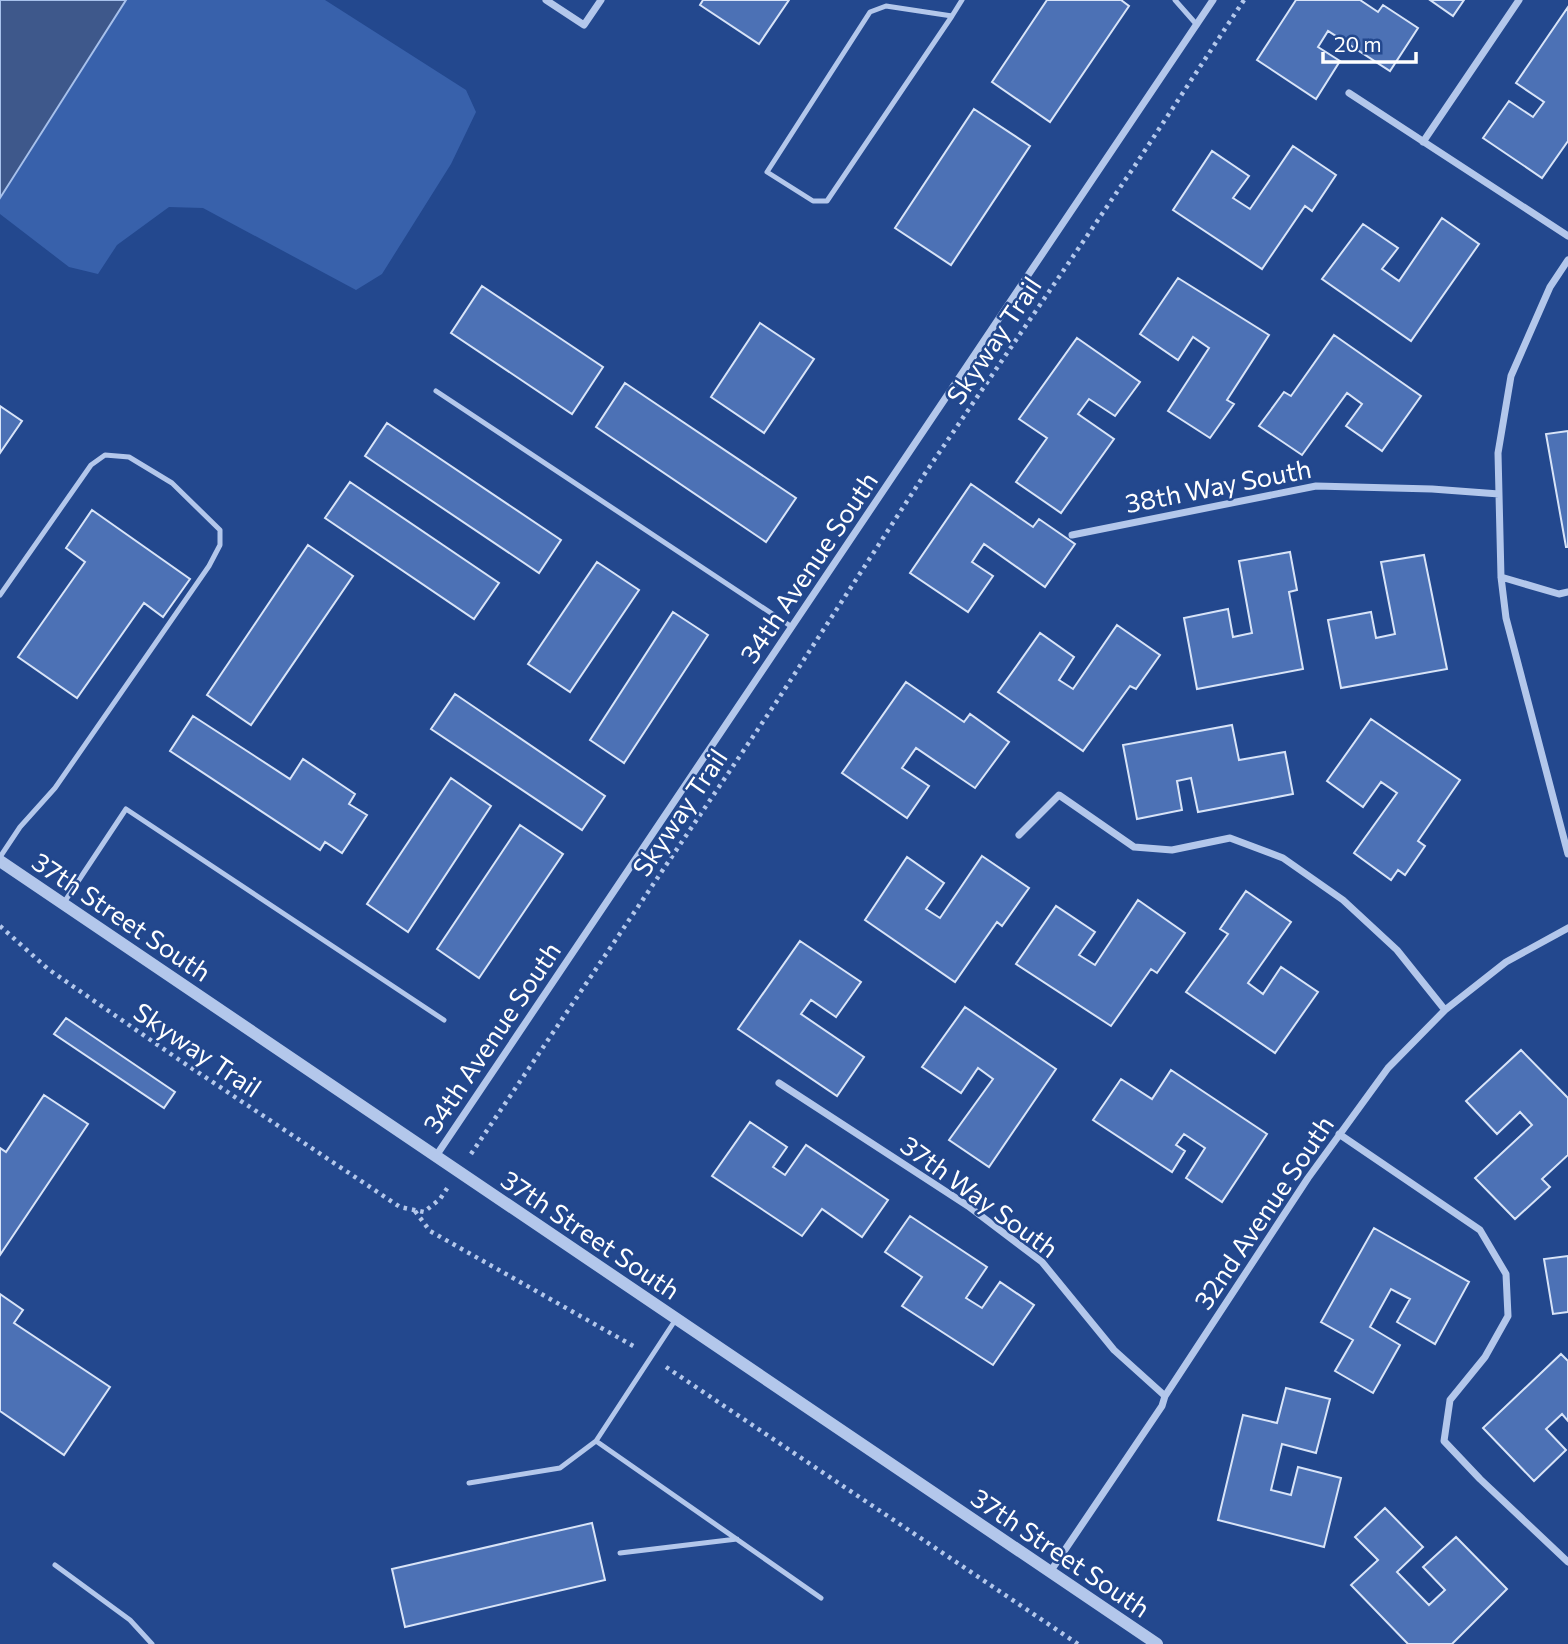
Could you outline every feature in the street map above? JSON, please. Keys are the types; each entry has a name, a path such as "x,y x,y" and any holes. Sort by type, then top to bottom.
{"street":[{"path":"546,0 584,25 601,0"},
{"name":"34th Avenue South","path":"436,1156 1213,0"},
{"path":"1423,142 1519,0"},
{"path":"1349,93 1568,236"},
{"path":"1568,260 1550,287 1511,376 1498,453 1501,577 1506,618 1568,855"},
{"name":"38th Way South","path":"1072,535 1316,486 1499,494"},
{"path":"1501,577 1559,594 1568,592"},
{"path":"1019,835 1059,795 1134,847 1172,850 1230,838 1283,858 1343,900 1396,950 1445,1010"},
{"name":"37th Street South","path":"0,859 1157,1644"},
{"name":"32nd Avenue South","path":"1049,1572 1162,1406 1165,1396 1339,1134 1388,1068 1445,1010 1506,962 1568,928"},
{"name":"37th Way South","path":"779,1083 968,1206 1042,1262 1114,1350 1165,1396"},
{"path":"1339,1134 1480,1230 1506,1274 1508,1316 1485,1357 1450,1399 1444,1441 1568,1562"}],"lane":[{"path":"951,16 886,6 870,12 767,172 813,201 827,201 962,0"},
{"path":"1175,0 1197,25"},
{"path":"436,391 792,627"},
{"path":"0,595 91,465 105,455 128,457 172,483 220,530 220,545 209,566 55,788 20,827 0,859"},
{"path":"63,904 126,809 443,1020"},
{"path":"469,1483 560,1468 596,1441 676,1319"},
{"path":"596,1441 821,1598"},
{"path":"620,1553 737,1539"},
{"path":"55,1565 130,1620 152,1644"}],"path":[{"name":"Skyway Trail","path":"0,926 48,969 178,1059 400,1207 425,1212 440,1199 777,701 928,469 1132,170 1244,0"},
{"path":"415,1210 430,1231 651,1357 1078,1644"}],"shaded area":[{"path":"0,0 126,0 0,198"},
{"path":"126,0 325,0 466,90 476,112 451,164 382,274 356,290 203,208 169,207 117,245 98,274 69,267 0,214 0,198"}],"building":[{"path":"703,0 789,0 759,44 700,5"},
{"path":"1047,0 1121,0 1129,6 1050,122 992,82"},
{"path":"1296,0 1360,0 1378,12 1383,5 1418,28 1390,71 1328,31 1318,47 1340,61 1316,99 1257,60"},
{"path":"1430,0 1464,0 1453,16"},
{"path":"1568,7 1568,141 1542,178 1483,138 1509,101 1533,117 1544,102 1516,83"},
{"path":"974,109 1030,146 951,265 895,228"},
{"path":"1293,146 1336,175 1312,211 1305,206 1262,269 1173,210 1212,151 1249,176 1233,198 1250,209"},
{"path":"1442,218 1479,244 1411,341 1322,279 1363,224 1398,248 1382,269 1399,281"},
{"path":"1178,278 1269,335 1227,400 1234,404 1210,438 1168,411 1209,348 1193,337 1178,360 1140,334"},
{"path":"482,286 603,367 572,414 451,333"},
{"path":"760,323 814,359 764,433 711,397"},
{"path":"1334,335 1421,396 1382,451 1346,426 1362,404 1347,393 1302,455 1259,426 1284,392 1291,396"},
{"path":"1077,338 1140,382 1115,416 1089,399 1078,414 1114,439 1061,513 1016,482 1047,438 1019,419"},
{"path":"625,383 796,498 766,542 596,427"},
{"path":"0,406 22,421 0,453"},
{"path":"387,423 561,540 539,573 365,456"},
{"path":"1568,431 1568,547 1566,547 1546,434"},
{"path":"350,482 499,583 474,619 325,518"},
{"path":"971,484 1033,527 1039,519 1075,544 1045,587 984,544 972,562 993,576 968,612 910,573"},
{"path":"92,510 190,579 163,617 144,603 77,698 18,657 85,562 66,548"},
{"path":"308,545 353,576 251,725 207,695"},
{"path":"1290,552 1297,590 1289,592 1303,669 1197,689 1184,618 1228,609 1233,637 1252,633 1239,561"},
{"path":"1424,555 1447,669 1341,688 1328,620 1371,612 1376,638 1395,634 1381,562"},
{"path":"597,562 639,590 570,692 528,664"},
{"path":"673,612 708,635 624,763 590,740"},
{"path":"1117,625 1160,655 1136,689 1130,686 1083,751 998,692 1040,633 1074,657 1059,680 1073,689"},
{"path":"906,682 964,722 970,714 1009,742 975,788 916,748 902,768 929,786 907,818 842,773"},
{"path":"455,694 605,796 582,830 431,729"},
{"path":"193,716 290,779 303,759 355,794 349,804 367,815 342,853 325,842 320,850 170,751"},
{"path":"1371,719 1460,780 1418,841 1425,846 1405,875 1398,870 1391,880 1354,853 1397,793 1381,782 1363,807 1327,781"},
{"path":"1232,725 1239,760 1285,752 1293,794 1198,812 1191,778 1177,781 1182,810 1137,819 1123,745"},
{"path":"451,778 491,806 408,932 367,904"},
{"path":"520,825 563,854 479,978 437,949"},
{"path":"982,856 1029,888 1002,926 997,922 955,982 865,920 907,857 944,883 926,909 940,918"},
{"path":"1246,891 1291,922 1248,983 1263,994 1281,967 1318,992 1275,1053 1186,992 1228,934 1220,929"},
{"path":"1138,900 1185,933 1157,973 1151,969 1111,1026 1016,964 1056,906 1095,932 1079,955 1095,965"},
{"path":"800,941 861,982 836,1017 811,1000 801,1014 864,1057 837,1096 738,1029"},
{"path":"965,1007 1056,1069 989,1167 949,1140 993,1079 978,1068 961,1093 922,1067"},
{"path":"66,1018 175,1092 164,1108 54,1034"},
{"path":"1521,1050 1568,1098 1568,1155 1542,1179 1550,1187 1515,1219 1475,1178 1532,1125 1520,1112 1497,1134 1466,1101"},
{"path":"1171,1070 1267,1134 1222,1202 1186,1178 1205,1148 1184,1134 1176,1145 1185,1151 1172,1172 1093,1120 1121,1079 1152,1099"},
{"path":"44,1095 88,1124 0,1255 0,1148 6,1152"},
{"path":"750,1122 787,1147 773,1167 785,1175 806,1145 888,1200 862,1237 822,1209 802,1236 712,1176"},
{"path":"910,1216 987,1267 966,1298 982,1308 1000,1282 1034,1305 993,1365 902,1306 922,1277 885,1252"},
{"path":"1374,1228 1469,1282 1435,1344 1397,1322 1410,1299 1391,1289 1370,1327 1400,1345 1373,1393 1335,1371 1353,1340 1321,1322"},
{"path":"1568,1256 1568,1312 1553,1314 1544,1259"},
{"path":"0,1294 23,1310 14,1323 110,1387 64,1455 0,1411"},
{"path":"1561,1354 1568,1361 1568,1421 1562,1414 1546,1429 1566,1450 1534,1481 1483,1428"},
{"path":"1286,1388 1330,1399 1316,1453 1282,1444 1271,1490 1291,1495 1298,1467 1341,1478 1324,1547 1218,1520 1243,1415 1277,1423"},
{"path":"1385,1508 1423,1547 1397,1572 1429,1605 1445,1590 1423,1567 1456,1537 1507,1589 1452,1644 1408,1644 1351,1585 1378,1560 1355,1537"},
{"path":"592,1523 605,1580 405,1627 392,1569"}]}
